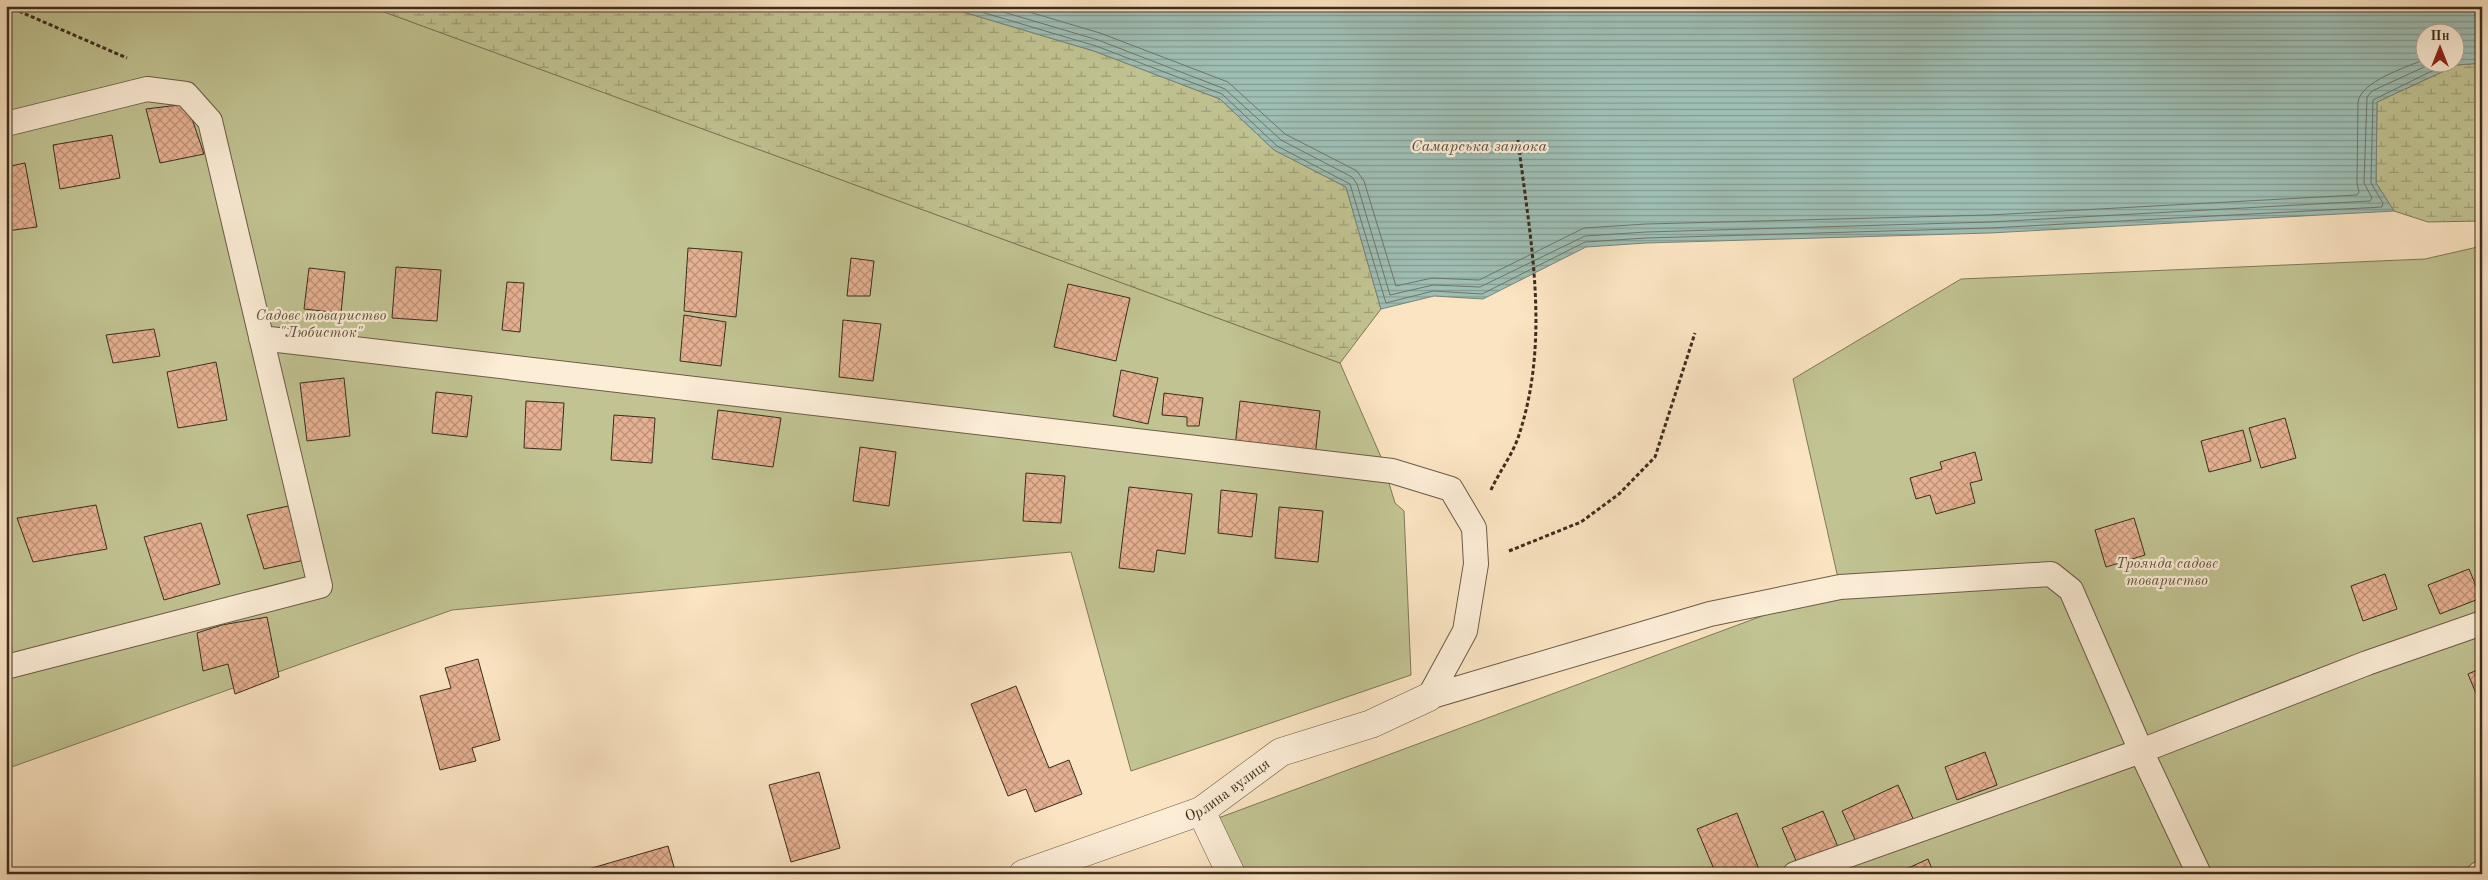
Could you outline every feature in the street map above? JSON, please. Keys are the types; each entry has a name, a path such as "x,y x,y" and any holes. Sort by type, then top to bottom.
{"street":[{"name":"Орлина вулиця","path":"1023,874 1201,811 1281,752 1370,724 1429,697"},
{"path":"1201,811 1231,874"}],"lane":[{"path":"6,124 146,89 186,94 210,121 320,586 6,667"},
{"path":"261,338 1392,471 1451,490 1474,528 1476,564 1465,631 1429,697"},
{"path":"1429,697 1710,614 1840,587 2051,574 2071,590 2141,751 2198,874"},
{"path":"1796,874 2141,751 2367,664 2482,623"}],"path":[{"path":"7,6 140,64 146,89"},
{"path":"1474,528 1498,473 1518,437 1535,368 1537,298 1518,140"},
{"path":"1476,564 1581,522 1619,494 1656,457 1695,333"}],"green space":[{"name":"Садове товариство \"Любисток\"","path":"6,6 368,6 1340,363 1381,457 1395,503 1404,511 1411,675 1131,771 1071,552 452,610 6,769"},
{"path":"368,6 943,6 1094,51 1220,99 1274,150 1346,187 1381,309 1340,363"},
{"path":"2482,63 2482,221 2428,222 2394,211 2376,183 2377,102 2442,72 2466,72 2466,64"},
{"name":"Троянда садове товариство","path":"2482,246 2482,865 2458,874 1240,874 1213,820 1840,587 1793,379 1961,279 2425,259"}],"water":[{"name":"Самарська затока","path":"943,6 2482,6 2482,63 2466,64 2466,22 2416,22 2416,72 2442,72 2377,102 2376,183 2394,211 1990,233 1646,243 1586,247 1483,299 1434,296 1381,309 1346,187 1274,150 1220,99 1094,51"}],"building":[{"path":"187,104 204,154 160,163 146,109"},
{"path":"112,135 120,178 60,189 53,145"},
{"path":"25,163 37,227 6,231 6,167"},
{"path":"688,248 742,252 736,317 684,311"},
{"path":"851,258 874,261 870,296 847,296"},
{"path":"396,267 441,270 437,321 392,318"},
{"path":"309,268 345,272 341,313 304,309"},
{"path":"507,282 524,283 520,332 502,330"},
{"path":"1068,284 1130,298 1116,361 1054,347"},
{"path":"684,315 726,322 721,366 680,361"},
{"path":"843,320 881,324 873,381 839,377"},
{"path":"154,329 160,356 113,363 106,335"},
{"path":"216,362 227,420 178,428 167,372"},
{"path":"1121,370 1158,378 1148,424 1113,416"},
{"path":"344,378 350,436 307,441 300,383"},
{"path":"436,392 472,396 467,437 432,433"},
{"path":"1164,393 1203,398 1199,426 1187,426 1187,417 1162,415"},
{"path":"526,401 564,403 561,450 524,448"},
{"path":"1240,401 1320,411 1315,457 1235,447"},
{"path":"718,410 781,418 773,467 712,459"},
{"path":"614,415 655,418 652,463 611,460"},
{"path":"2285,418 2296,458 2261,468 2249,428"},
{"path":"2243,430 2251,461 2209,472 2201,441"},
{"path":"860,447 896,452 889,506 853,501"},
{"path":"1975,452 1982,480 1970,483 1975,503 1936,514 1930,495 1916,499 1910,478 1942,469 1940,462"},
{"path":"1026,473 1065,476 1061,523 1023,521"},
{"path":"1129,487 1192,494 1185,554 1157,550 1154,572 1119,568"},
{"path":"1221,490 1257,494 1252,537 1218,533"},
{"path":"96,505 107,549 33,562 17,518"},
{"path":"293,505 305,560 264,569 247,515"},
{"path":"1279,507 1323,511 1318,562 1275,558"},
{"path":"2134,518 2145,555 2106,567 2095,530"},
{"path":"201,523 220,584 164,600 144,537"},
{"path":"2469,569 2481,598 2440,614 2428,585"},
{"path":"2385,574 2397,609 2363,621 2351,586"},
{"path":"267,617 279,677 235,694 228,664 203,671 197,633 222,625"},
{"path":"478,659 500,740 472,748 476,761 440,770 420,696 451,688 445,668"},
{"path":"2482,668 2482,708 2468,674"},
{"path":"1016,686 1049,768 1069,760 1082,794 1035,812 1026,789 1008,796 971,704"},
{"path":"1985,752 1997,785 1957,800 1945,767"},
{"path":"819,772 840,848 791,862 769,785"},
{"path":"1898,785 1915,823 1859,848 1842,811"},
{"path":"1823,811 1838,847 1797,863 1782,828"},
{"path":"1737,813 1760,872 1755,874 1716,874 1697,829"},
{"path":"668,846 676,874 586,874 585,870"},
{"path":"1928,859 1934,874 1895,874"}]}
